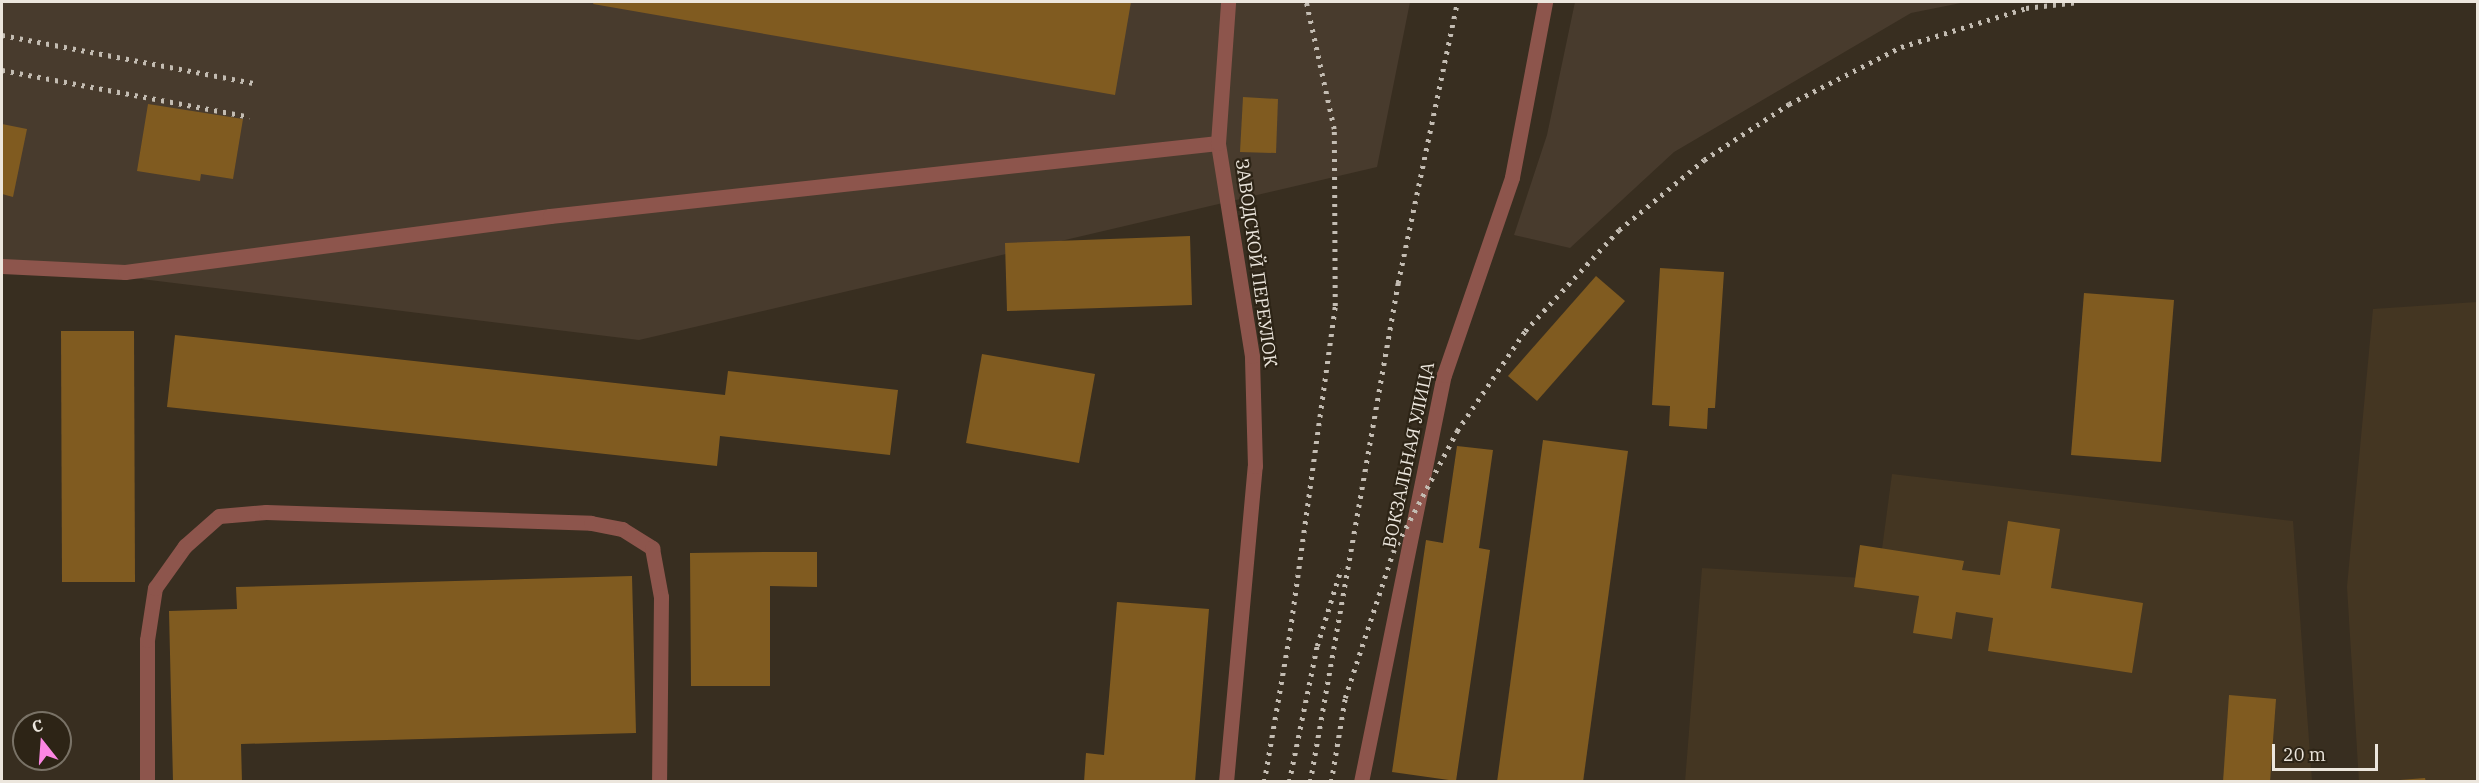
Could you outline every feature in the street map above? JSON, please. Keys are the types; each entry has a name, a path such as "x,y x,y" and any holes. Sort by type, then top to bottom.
{"street":[{"name":"ЗАВОДСКОЙ ПЕРЕУЛОК","path":"1226,782 1255,466 1252,356 1218,143 1228,2"},
{"name":"ВОКЗАЛЬНАЯ УЛИЦА","path":"1361,782 1444,375 1512,177 1545,2"},
{"path":"2,266 125,272 550,216 1218,143"},
{"path":"147,782 147,640 155,588 184,546 219,516 266,512 591,522 622,529 652,548 661,597 659,782"}],"shaded area":[{"path":"2,2 1410,2 1377,167 639,340 2,262"},
{"path":"1575,2 1966,2 1911,13 1674,152 1570,248 1514,235 1547,135"},
{"path":"2477,302 2477,781 2359,782 2347,587 2373,309"},
{"path":"1892,474 2293,521 2312,781 1685,782 1702,568 1878,579"}],"building":[{"path":"594,2 1131,2 1115,95 593,4"},
{"path":"1243,97 1278,99 1276,153 1240,152"},
{"path":"148,104 243,119 233,179 201,174 200,181 137,171"},
{"path":"2,124 27,129 13,197 2,194"},
{"path":"1190,236 1192,305 1007,311 1005,243"},
{"path":"1660,268 1724,272 1715,408 1708,408 1707,429 1669,426 1670,406 1652,405"},
{"path":"1596,276 1625,301 1537,401 1508,376"},
{"path":"2084,293 2174,300 2161,462 2071,455"},
{"path":"61,331 134,331 135,582 62,582"},
{"path":"175,335 725,395 728,371 898,390 890,455 720,436 717,466 167,407"},
{"path":"982,354 1095,374 1079,463 966,443"},
{"path":"1543,440 1628,451 1583,782 1497,782"},
{"path":"1457,446 1493,450 1479,548 1490,550 1456,781 1392,772 1426,540 1443,543"},
{"path":"2008,521 2060,529 2051,588 2143,603 2132,673 1988,651 1993,618 1956,612 1952,639 1913,633 1919,596 1854,587 1860,545 1964,561 1962,570 2000,575"},
{"path":"817,552 817,587 770,586 770,686 691,686 690,553"},
{"path":"632,576 636,733 241,744 242,782 173,782 169,611 237,609 236,587"},
{"path":"1117,602 1209,609 1195,782 1084,782 1086,753 1104,755"},
{"path":"2229,695 2276,699 2270,782 2223,782"},
{"path":"2425,778 2426,782 2400,782 2400,780"}],"railway":[{"path":"1264,782 1290,631 1335,306 1334,129 1306,2"},
{"path":"1310,782 1398,283 1457,2"},
{"path":"1331,782 1345,698 1393,552 1457,431 1525,331 1619,230 1704,160 1789,104 1901,47 2026,8 2079,2"},
{"path":"2,35 253,83"},
{"path":"2,70 250,117"},
{"path":"1289,782 1317,646 1341,569"}]}
